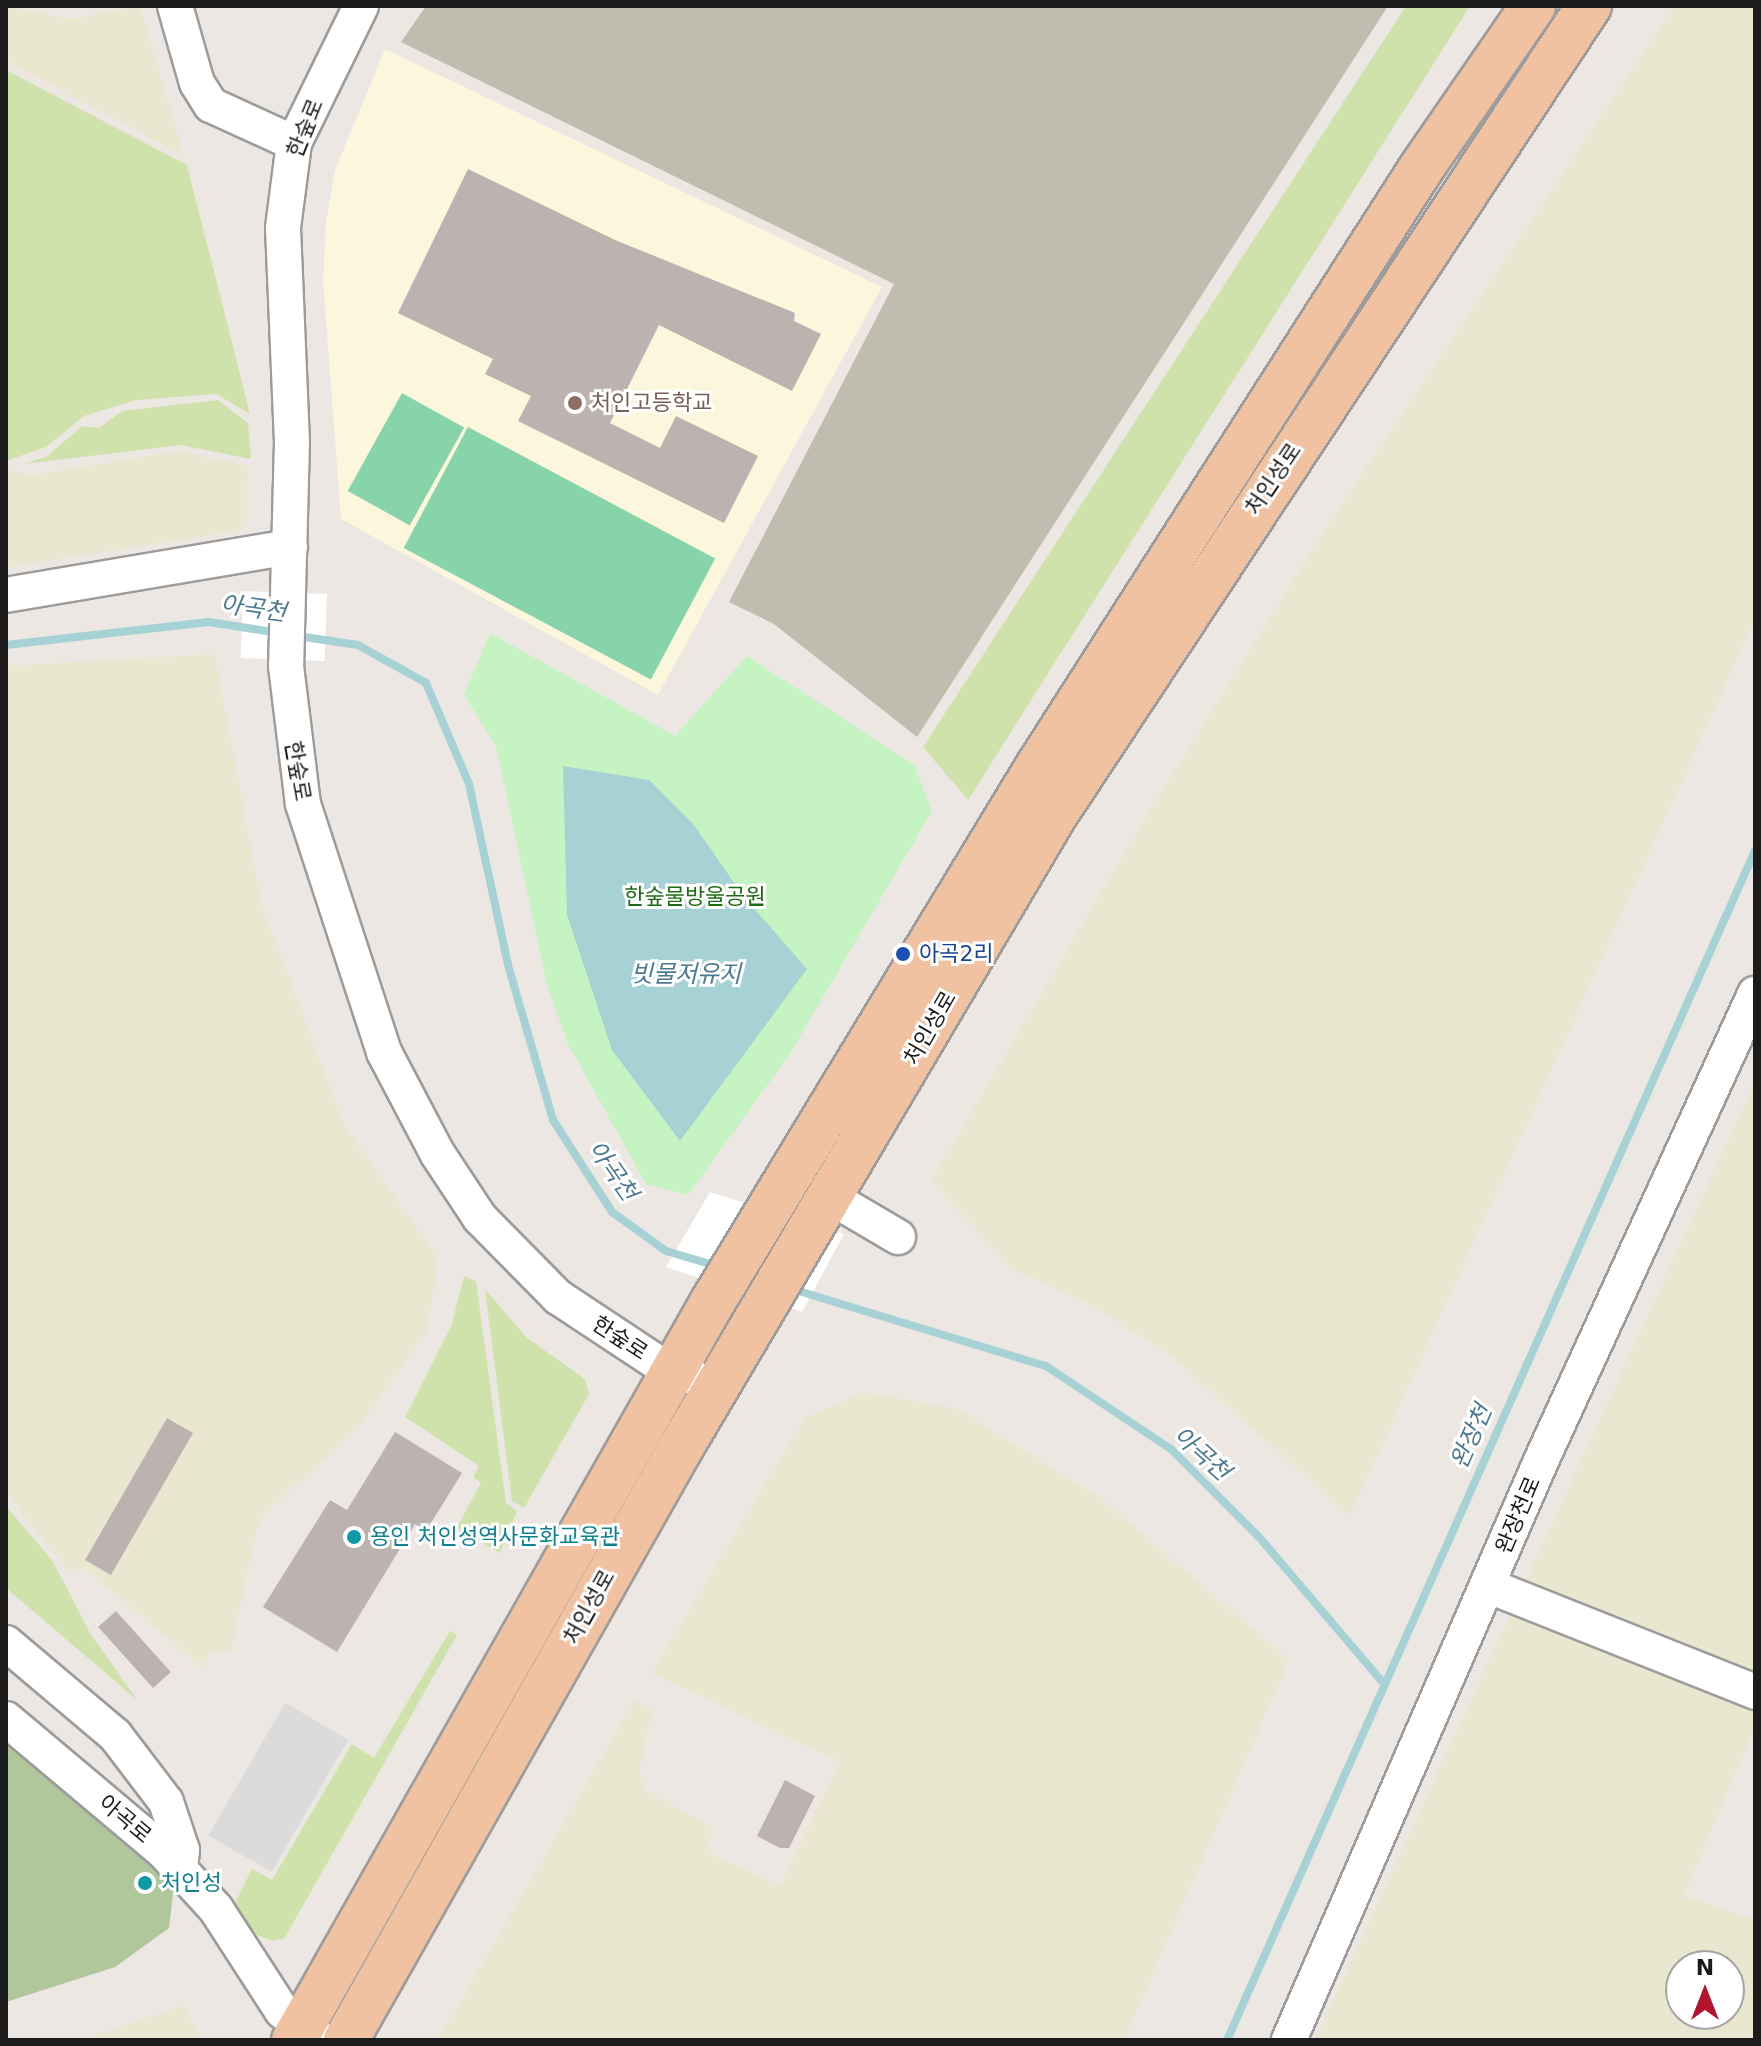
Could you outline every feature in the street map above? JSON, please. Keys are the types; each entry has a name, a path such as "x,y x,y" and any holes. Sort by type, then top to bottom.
{"main road":[{"name":"처인성로","path":"305,2037 712,1303 1045,755 1420,170 1533,6"},
{"name":"처인성로","path":"346,2040 756,1318 1054,816 1184,610 1589,6"}],"street":[{"path":"175,6 197,83 211,105 294,143"},
{"name":"한숲로","path":"361,6 294,143 282,271 292,427 286,659 296,759 316,852 367,1007 412,1109 480,1218 526,1270 673,1373 719,1383"},
{"path":"6,595 290,547"},
{"name":"완장천로","path":"1289,2040 1755,994"},
{"path":"821,1210 898,1237"},
{"path":"1489,1586 1755,1692"},
{"path":"6,1643 115,1735 166,1802 182,1850 180,1869"},
{"name":"아곡로","path":"6,1719 180,1869 216,1909 305,2037"}],"shaded area":[{"path":"6,6 71,19 140,6 184,156 6,61"},
{"path":"426,6 1388,6 917,737 774,624 729,602 894,284 401,42"},
{"path":"1675,6 1755,6 1755,619 1350,1516 1171,1356 1090,1304 1014,1270 931,1181 1144,820 1324,531"},
{"name":"처인고등학교","path":"385,49 882,287 658,695 341,519 323,280 326,222 335,170"},
{"path":"180,451 248,466 246,529 6,568 6,469 32,475"},
{"path":"215,654 261,903 344,1124 438,1258 427,1332 356,1430 259,1519 231,1650 210,1652 204,1669 83,1567 68,1571 6,1492 6,666"},
{"path":"1755,1082 1755,1726 1684,1896 1755,1920 1755,2040 1315,2040"},
{"path":"863,1392 958,1409 1102,1499 1289,1660 1124,2040 438,2040 635,1700 652,1710 639,1773 645,1790 712,1826 708,1852 780,1886 840,1762 651,1673 805,1418"},
{"path":"285,1703 348,1740 272,1872 208,1836"},
{"path":"185,2005 201,2040 80,2040"}],"green space":[{"path":"1406,6 1470,6 968,800 923,747"},
{"path":"6,70 187,165 250,414 216,394 136,400 84,416 46,447 6,461"},
{"path":"402,393 464,427 410,525 348,491"},
{"path":"218,400 248,423 251,459 181,445 23,464 46,457 82,426 99,428 122,411"},
{"path":"468,427 715,558 651,679 404,548"},
{"name":"한숲물방울공원","path":"490,633 675,736 747,656 914,765 932,811 789,1055 688,1195 646,1184 568,1044 547,985 496,746 464,695"},
{"path":"464,1276 476,1281 506,1503 517,1511 500,1553 457,1528 481,1482 473,1478 479,1466 405,1417 451,1327"},
{"path":"485,1289 527,1338 585,1379 589,1394 524,1508 512,1501"},
{"path":"6,1506 52,1560 90,1633 137,1700 6,1588"},
{"path":"450,1631 457,1635 284,1939 272,1941 246,1930 234,1905 252,1869 272,1880 352,1744 374,1758"},
{"path":"6,1742 174,1885 169,1928 115,1967 6,2002"}],"water":[{"name":"빗물저유지","path":"563,766 649,780 694,825 744,897 807,969 680,1141 612,1050 567,915"}],"pier":[{"path":"243,591 327,594 325,661 241,658"},
{"path":"710,1192 844,1234 802,1312 666,1267"}],"building":[{"path":"468,169 615,240 795,313 794,321 821,334 792,391 659,325 610,423 660,448 676,416 758,456 724,523 518,421 531,396 485,374 493,359 398,313"},
{"path":"167,1418 193,1433 111,1575 85,1560"},
{"name":"용인 처인성역사문화교육관","path":"395,1432 462,1473 426,1531 415,1524 337,1652 263,1607 330,1500 347,1510"},
{"path":"116,1611 171,1672 153,1688 98,1627"},
{"path":"785,1780 815,1796 789,1848 780,1848 757,1836"}],"waterway":[{"name":"아곡천","path":"6,645 209,622 279,633"},
{"name":"아곡천","path":"297,636 358,645 426,683 469,784 508,965 553,1120 612,1212 666,1251 717,1266"},
{"name":"완장천","path":"1227,2040 1755,851"},
{"name":"아곡천","path":"792,1289 1046,1366 1171,1449 1259,1537 1385,1685"}],"place":[{"name":"처인고등학교","path":"575,403"},
{"name":"아곡2리","path":"903,954"},
{"name":"용인 처인성역사문화교육관","path":"354,1537"},
{"name":"처인성","path":"145,1883"}]}
